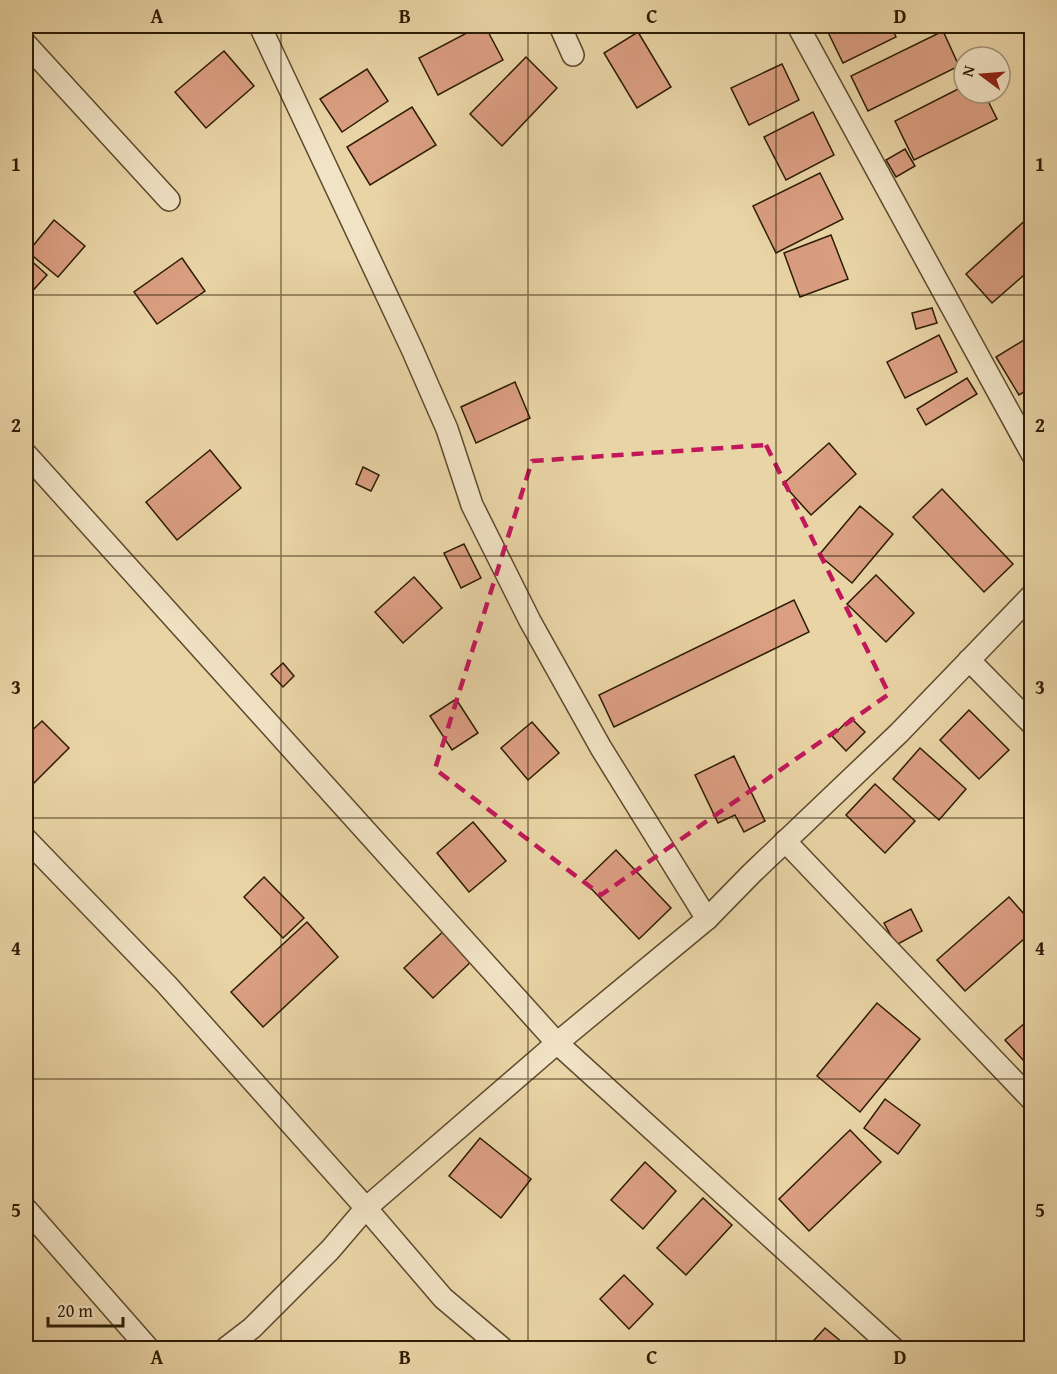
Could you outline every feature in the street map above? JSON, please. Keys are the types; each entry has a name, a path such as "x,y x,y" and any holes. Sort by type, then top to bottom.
{"street":[{"path":"260,26 412,349 447,429 472,505 503,568 601,748 707,919"},
{"path":"560,26 573,55"},
{"path":"798,26 1032,454"},
{"path":"26,44 170,200"},
{"path":"26,454 557,1043 893,1348"},
{"path":"226,1348 252,1328 330,1250 366,1208 557,1043 707,919 899,733 1032,595"},
{"path":"969,660 1032,724"},
{"path":"26,839 167,985 443,1298 502,1348"},
{"path":"786,841 1032,1100"},
{"path":"26,1209 148,1348"}],"highlighted area":[{"path":"766,445 889,694 601,895 435,769 532,461"}],"building":[{"path":"287,26 304,26 291,33"},
{"path":"480,26 485,26 503,60 438,95 419,58"},
{"path":"825,26 891,26 896,37 843,63"},
{"path":"943,31 952,51 952,69 868,111 851,76"},
{"path":"638,32 671,87 637,108 604,53"},
{"path":"224,51 254,86 206,128 175,92"},
{"path":"526,57 557,88 502,146 470,114"},
{"path":"782,64 799,100 749,125 731,88"},
{"path":"367,69 388,101 342,132 320,99"},
{"path":"952,92 952,105 990,105 997,119 914,160 895,121"},
{"path":"412,107 436,145 370,185 347,147"},
{"path":"813,112 834,155 786,180 764,137"},
{"path":"905,149 915,166 896,177 886,160"},
{"path":"820,173 843,219 776,253 753,206"},
{"path":"1030,216 1032,268 992,303 966,274"},
{"path":"54,220 85,246 58,277 28,252"},
{"path":"831,235 848,279 800,297 784,253"},
{"path":"26,256 47,275 26,298"},
{"path":"182,258 205,291 157,324 134,292"},
{"path":"932,308 937,323 916,329 912,313"},
{"path":"939,335 957,372 905,398 887,362"},
{"path":"1032,335 1032,387 1019,395 996,357"},
{"path":"967,378 977,394 926,425 917,409"},
{"path":"515,382 530,418 476,443 461,407"},
{"path":"829,443 856,474 811,515 783,484"},
{"path":"210,450 241,488 177,540 146,502"},
{"path":"363,467 379,475 371,491 356,484"},
{"path":"942,489 1013,564 984,592 913,517"},
{"path":"860,506 893,534 852,583 819,555"},
{"path":"464,544 481,578 461,588 444,553"},
{"path":"876,575 914,613 886,642 847,604"},
{"path":"414,577 442,608 403,643 375,612"},
{"path":"794,600 809,632 614,727 599,695"},
{"path":"283,663 294,676 283,687 271,674"},
{"path":"456,699 478,733 452,750 430,716"},
{"path":"969,710 1009,750 979,779 940,740"},
{"path":"851,718 865,732 846,751 832,736"},
{"path":"42,721 69,748 26,791 26,736"},
{"path":"532,722 559,753 528,780 501,748"},
{"path":"920,748 966,789 939,820 893,779"},
{"path":"734,756 765,821 744,832 735,815 718,823 695,775"},
{"path":"875,784 915,821 885,853 846,815"},
{"path":"473,822 506,861 469,892 437,853"},
{"path":"616,850 671,908 639,939 584,881"},
{"path":"264,877 304,918 283,938 244,897"},
{"path":"1009,897 1032,923 1032,932 965,991 937,960"},
{"path":"911,909 922,931 896,945 884,923"},
{"path":"307,922 338,957 263,1027 231,992"},
{"path":"448,927 476,957 433,998 404,968"},
{"path":"877,1003 920,1039 860,1112 817,1076"},
{"path":"1032,1017 1032,1070 1005,1040"},
{"path":"885,1099 920,1125 898,1154 864,1128"},
{"path":"850,1130 881,1162 809,1231 779,1199"},
{"path":"480,1138 531,1179 501,1218 449,1176"},
{"path":"645,1162 676,1191 643,1229 611,1200"},
{"path":"703,1198 732,1225 686,1275 657,1248"},
{"path":"624,1275 653,1304 629,1329 600,1299"},
{"path":"825,1328 849,1348 807,1348"}]}
